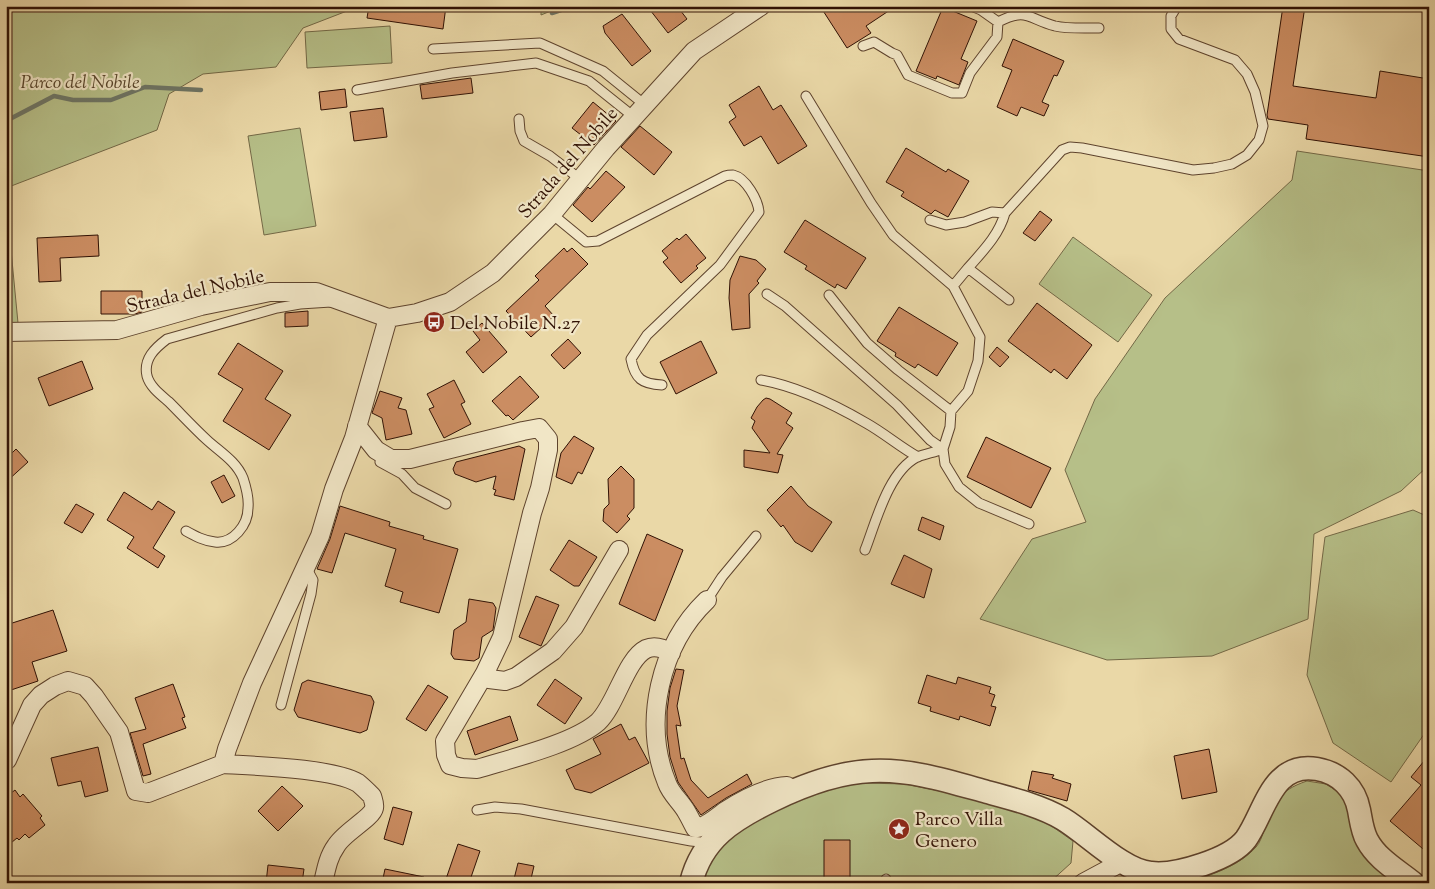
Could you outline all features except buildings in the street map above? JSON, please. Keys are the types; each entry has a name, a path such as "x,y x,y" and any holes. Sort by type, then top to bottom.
{"street":[{"name":"Strada del Nobile","path":"6,332 117,330 201,306 270,292 316,292 388,318 417,313 450,302 493,273 552,214 639,111 694,51 761,6"},
{"path":"223,764 226,749 252,683 320,536 355,432 388,318"},
{"path":"355,432 376,450 391,459 410,459 539,428 548,439 548,450 540,488 502,637 485,673 446,741 446,755 450,765 477,769 569,739 588,730 607,711 634,660 645,650 654,647 662,648 671,653"},
{"path":"485,673 489,679 505,681 516,677 554,651 574,627 619,550"},
{"path":"707,600 694,613 679,634 667,659 657,702 655,717 658,755 668,785 686,810 695,828 702,827 759,793 779,786 808,785"},
{"path":"7,760 32,706 41,695 55,686 68,681 85,686 119,732 136,790 148,793 223,764 324,773 346,778 357,783 372,796 374,809 371,815 342,837 335,846 330,857 324,883"},
{"path":"691,883 700,856 710,843 731,824 755,809 808,785 855,772 874,770 918,775 956,783 1050,812 1083,832 1122,862 1143,872 1164,873 1198,866 1230,853 1245,840 1273,788 1284,777 1296,770 1310,768 1324,770 1337,776 1347,784 1359,807 1363,833 1368,842 1375,852 1413,883"},
{"path":"1083,883 1122,862"}],"lane":[{"path":"971,6 981,10 998,22"},
{"path":"953,286 992,240 1002,224 1005,213 1062,150 1070,147 1193,170 1232,164 1247,155 1259,140 1263,126 1255,92 1247,74 1235,60 1179,39 1171,29 1171,16 1177,6"},
{"path":"998,22 1012,15 1026,15 1055,26 1099,28"},
{"path":"863,46 874,42 892,54 897,55 908,75 952,93 962,93 970,73 997,37 998,22"},
{"path":"434,49 540,42 603,70 639,111"},
{"path":"357,90 452,73 536,63 589,81 639,111"},
{"path":"806,96 871,203 894,236 953,286 980,337 978,361 968,391 951,411 950,427 943,449 945,464 959,487 980,503 1029,524"},
{"path":"519,119 520,130 524,140 550,156 580,179"},
{"path":"552,214 582,239 591,243 725,176 733,175 738,178 755,196 759,212 725,260 647,335 631,359 633,372 647,384 662,385"},
{"path":"930,220 946,224 965,222 992,212 1005,213"},
{"path":"968,268 1009,300"},
{"path":"767,294 785,306 897,405 930,440 943,449"},
{"path":"829,295 867,343 951,411"},
{"path":"186,531 216,543 231,539 243,526 248,509 247,492 243,477 233,461 154,389 147,376 147,362 155,348 167,339 277,308 300,304 343,301"},
{"path":"761,380 774,382 820,399 865,422 918,457"},
{"path":"355,432 380,462 402,474 415,488 446,504"},
{"path":"865,550 896,476 907,464 918,457 943,449"},
{"path":"707,600 722,577 756,536"},
{"path":"280,705 311,594 313,580 305,567"},
{"path":"477,810 495,807 522,809 710,843"}],"green space":[{"name":"Parco del Nobile","path":"6,6 349,6 347,11 303,28 276,67 203,74 169,94 157,130 6,188"},
{"path":"541,6 563,6 541,15"},
{"path":"390,26 392,63 307,68 305,32"},
{"path":"300,128 316,226 264,235 248,136"},
{"path":"1297,151 1429,171 1429,465 1401,491 1314,534 1308,619 1212,656 1107,660 980,619 1032,539 1086,522 1065,470 1095,399 1165,298 1292,180"},
{"path":"1073,237 1152,295 1118,342 1039,284"},
{"path":"6,247 11,250 18,323 6,323"},
{"path":"1413,510 1429,517 1429,727 1391,782 1333,743 1307,675 1325,537"},
{"path":"1307,781 1326,784 1343,795 1404,883 1188,883 1233,865 1249,854 1260,841 1278,799 1289,789"},
{"name":"Parco Villa Genero","path":"864,783 905,784 945,792 1007,807 1043,820 1073,841 1071,863 1049,883 702,883 712,857 730,837 765,815 828,788"}],"waterway":[{"path":"552,13 573,6"},
{"path":"6,121 54,96 73,100 111,100 145,87 201,90"}],"place":[{"name":"Del Nobile N.27","path":"434,322"},
{"name":"Parco Villa Genero","path":"899,829"}]}
